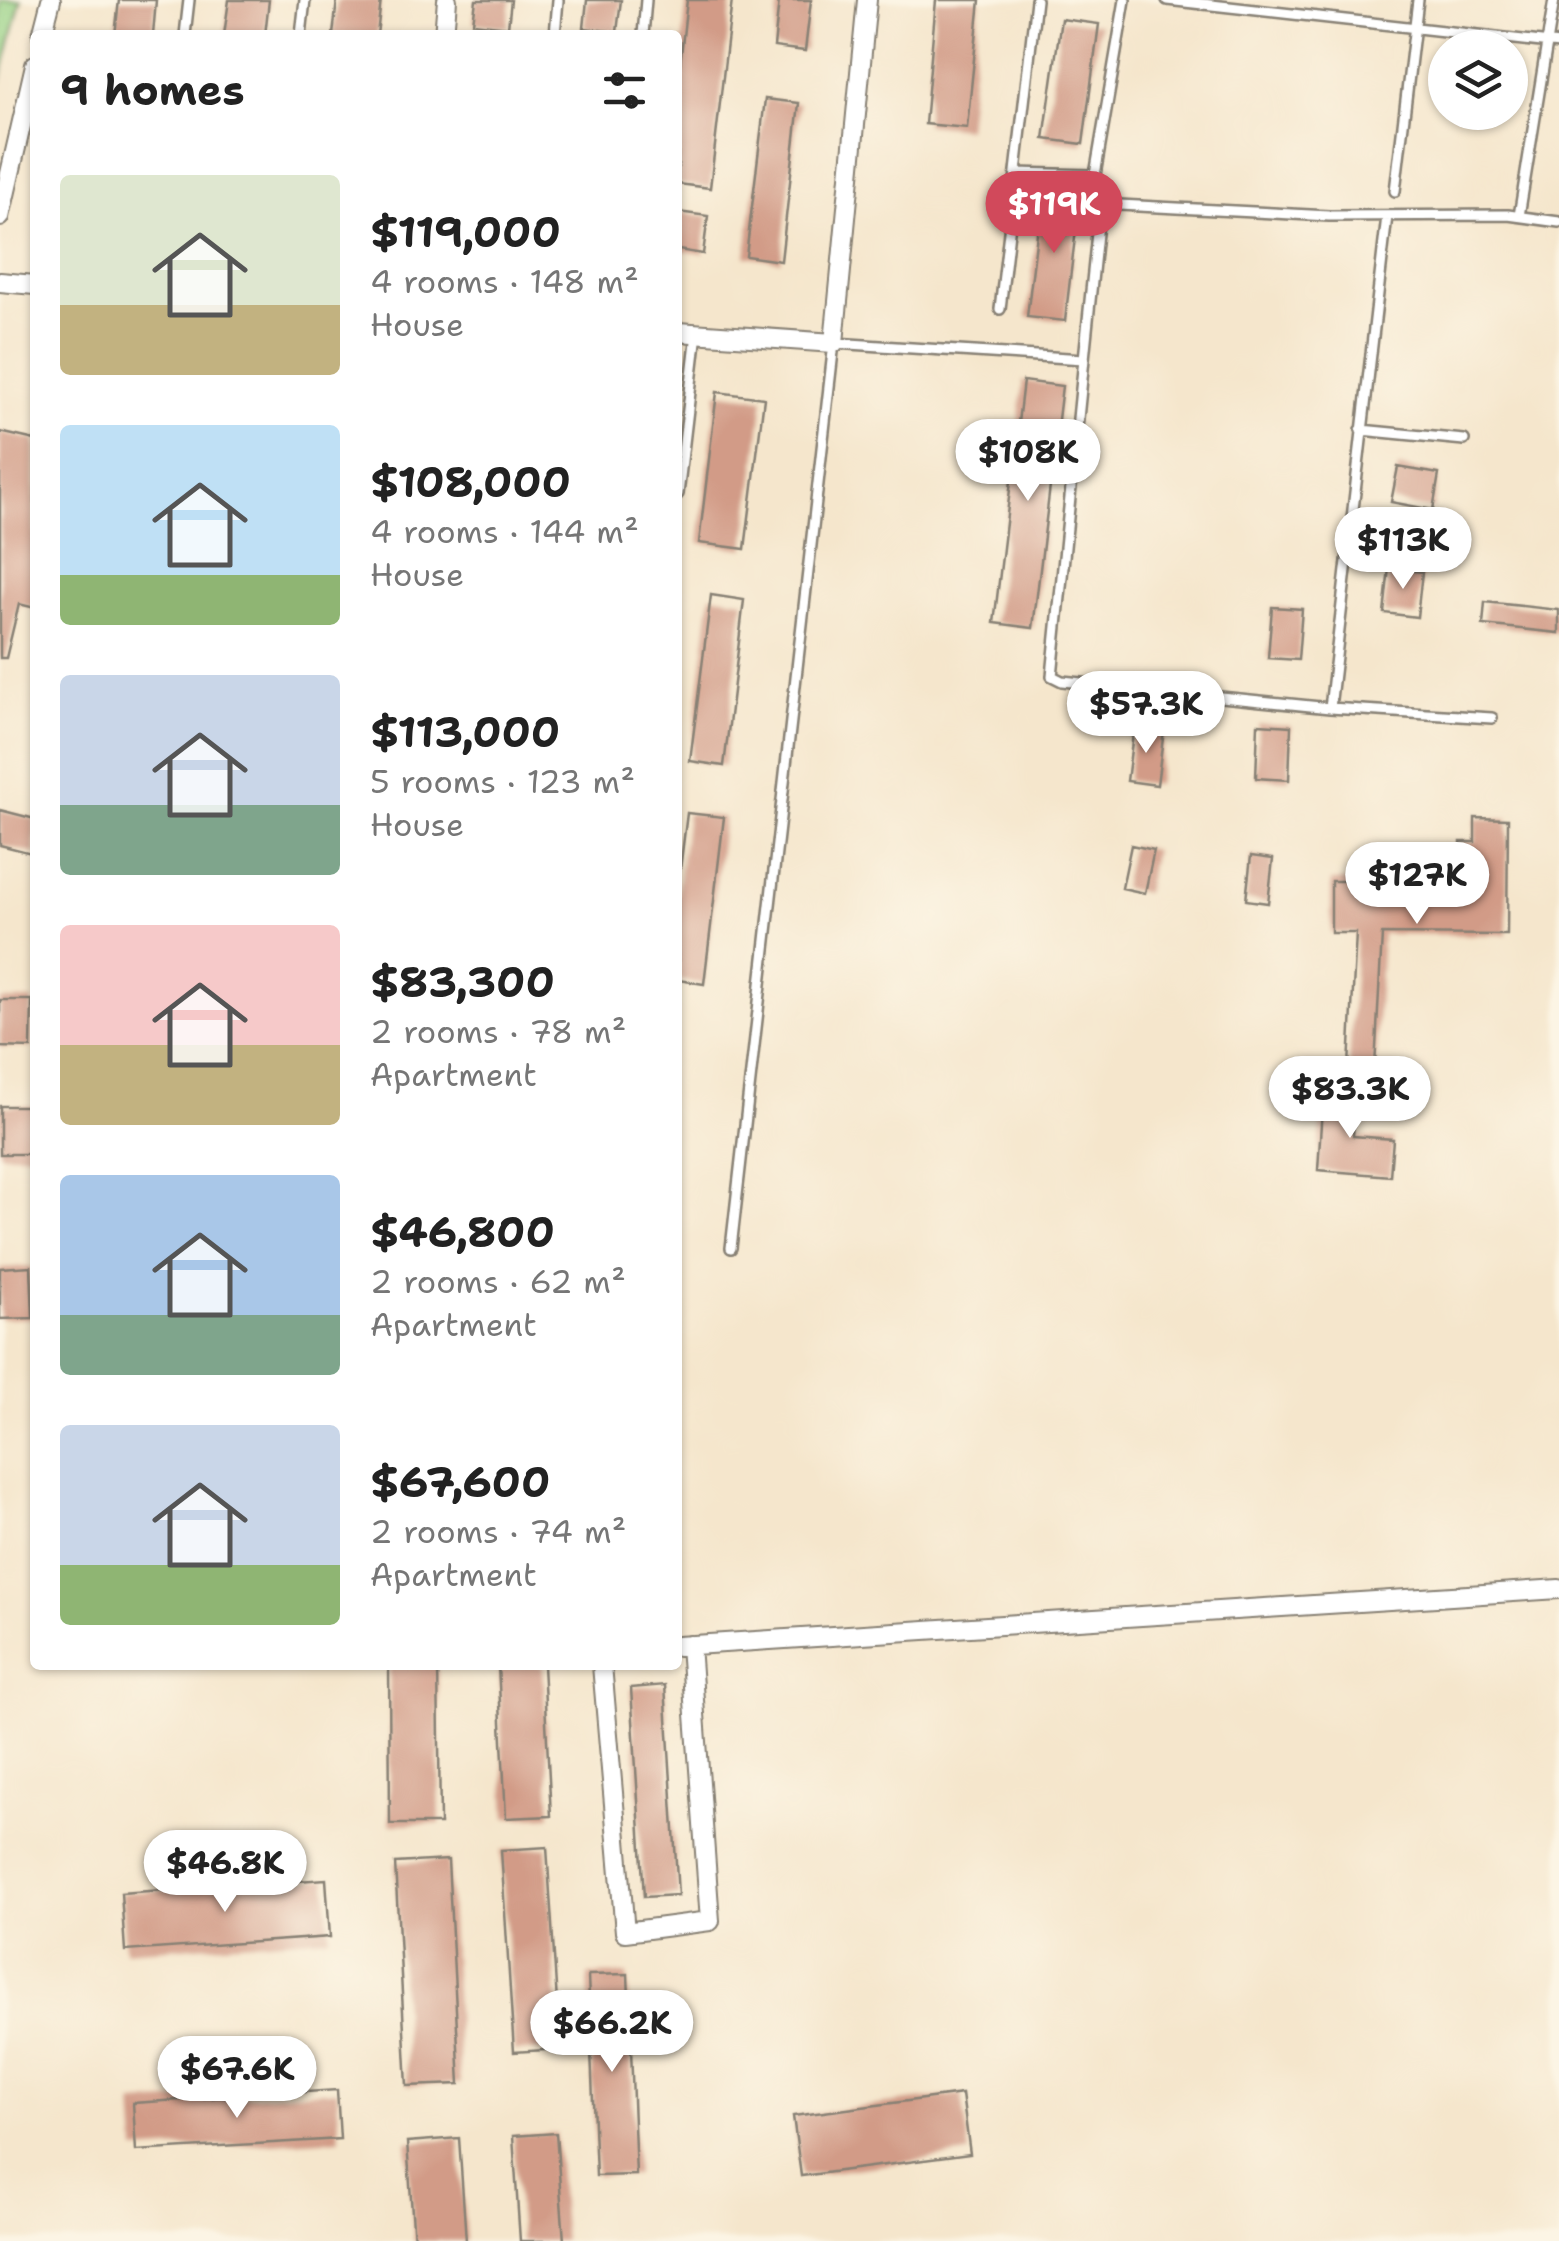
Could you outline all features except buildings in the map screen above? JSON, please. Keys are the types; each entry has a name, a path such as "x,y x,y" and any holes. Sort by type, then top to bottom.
{"street":[{"path":"43,30 50,0"},
{"path":"444,30 447,0"},
{"path":"682,332 834,343 868,0"},
{"path":"0,217 28,126"},
{"path":"0,282 30,285"},
{"path":"602,1670 625,1932 710,1921 684,1645 1559,1589"}],"lane":[{"path":"186,30 189,0"},
{"path":"302,30 305,0"},
{"path":"555,30 558,0"},
{"path":"643,30 646,0"},
{"path":"1000,309 1036,0"},
{"path":"1016,173 1096,174 1125,0"},
{"path":"1167,0 1554,44"},
{"path":"1395,190 1418,0"},
{"path":"1518,216 1554,44 1554,0"},
{"path":"1492,718 1330,708 1062,681 1052,676 1100,204 1387,216 1518,216 1559,222"},
{"path":"1330,708 1387,216"},
{"path":"682,460 697,333"},
{"path":"731,1248 834,343 1084,359"},
{"path":"1360,430 1464,440"},
{"path":"1347,543 1458,549"}],"green space":[{"path":"0,0 21,0 0,83"}]}
